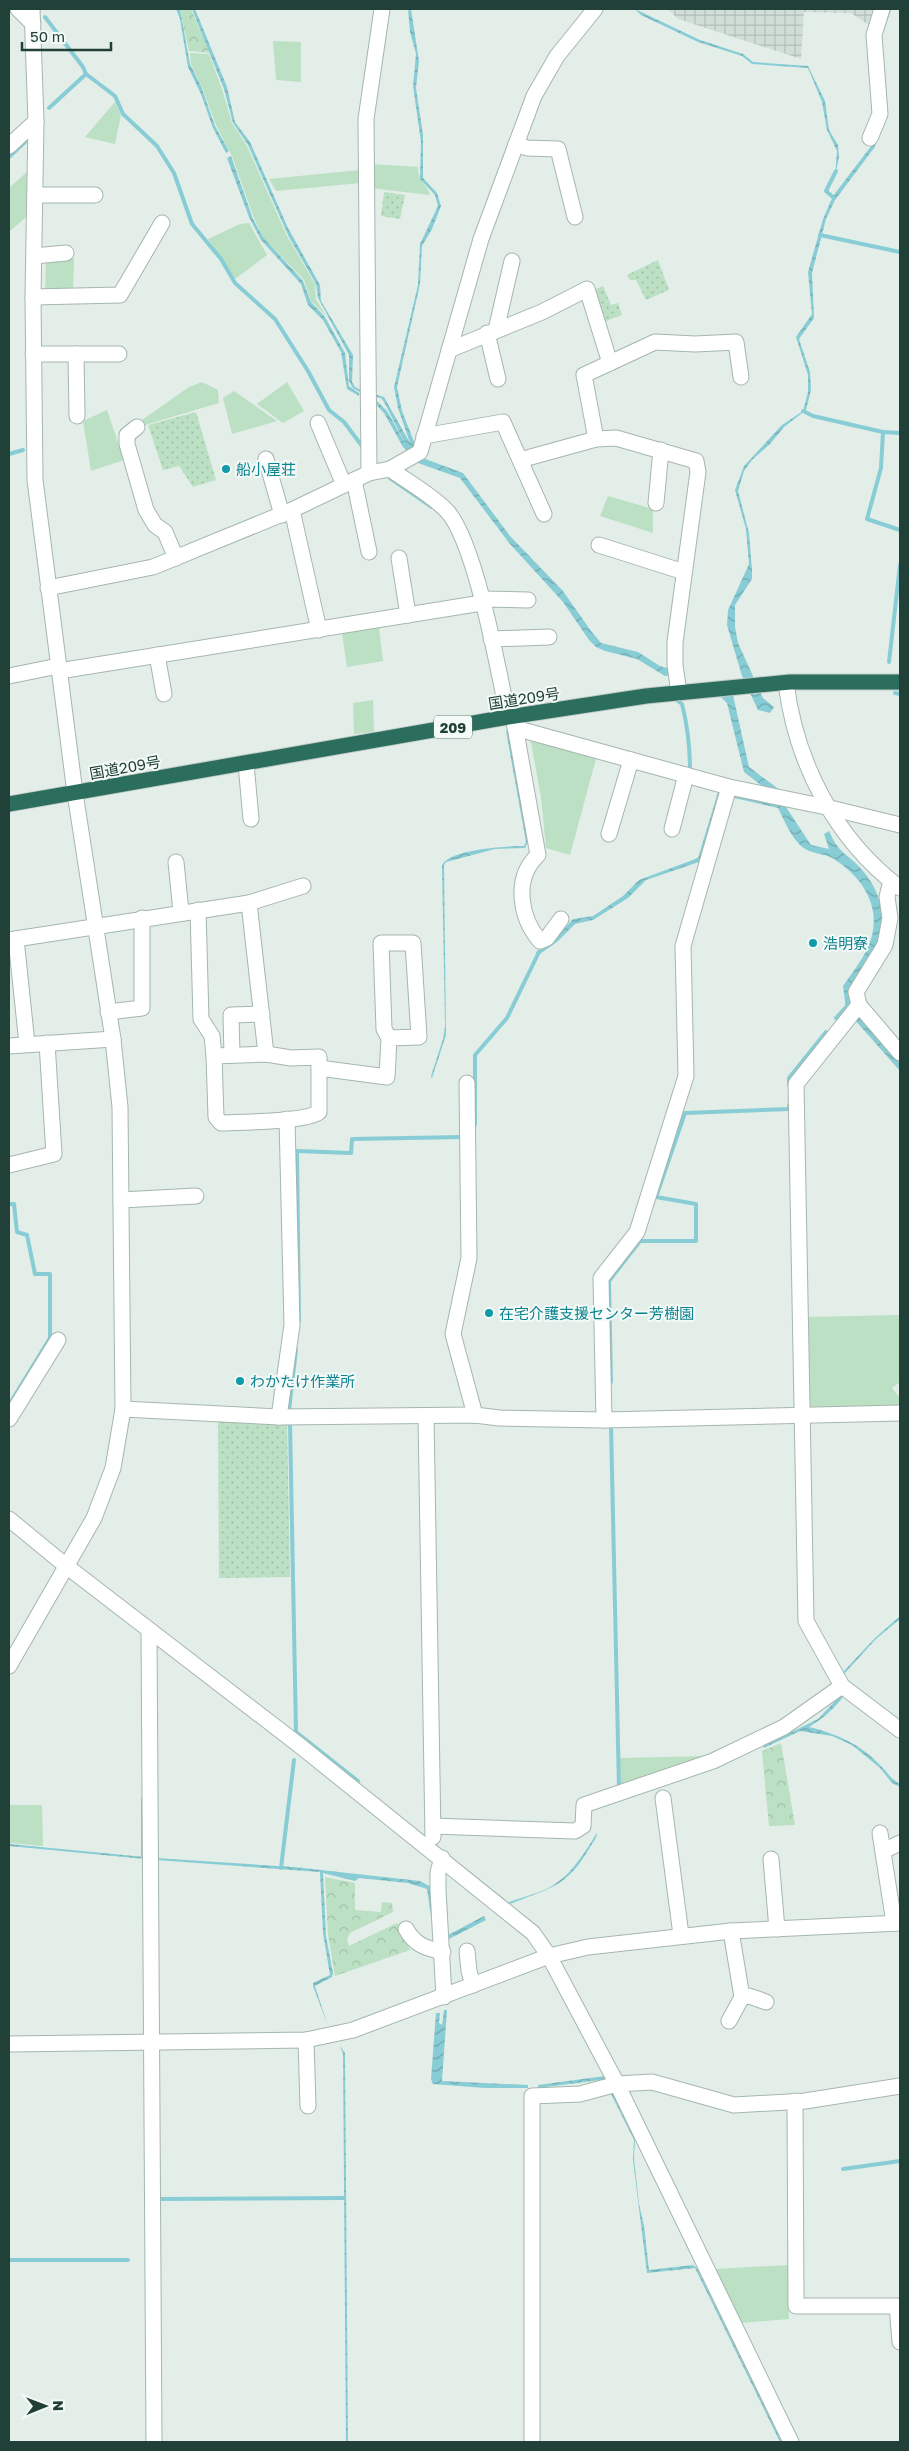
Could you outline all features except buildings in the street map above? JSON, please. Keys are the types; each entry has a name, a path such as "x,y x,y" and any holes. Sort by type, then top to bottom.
{"highway":[{"name":"国道209号","path":"9,804 680,693 786,683 900,682"}],"street":[{"path":"9,1666 94,1518 113,1468 123,1409 120,1106 113,1039 94,926 75,793 34,470 33,297 36,121 32,16 18,9"},
{"path":"368,473 366,120 382,9"},
{"path":"48,588 153,567 287,512 368,473 390,469 420,452 481,239 534,96 557,56 595,9"},
{"path":"870,138 880,114 874,35 882,9"},
{"path":"9,146 36,121"},
{"path":"516,144 527,148 558,149 575,217"},
{"path":"35,195 95,195"},
{"path":"33,297 120,295 162,223"},
{"path":"34,256 66,253"},
{"path":"498,379 492,332 512,261"},
{"path":"449,350 542,312 587,289 610,363"},
{"path":"596,439 584,375 654,342 695,344 736,342 741,377"},
{"path":"33,354 119,354"},
{"path":"76,354 77,416"},
{"path":"424,436 503,422 544,514"},
{"path":"318,424 349,483 369,552"},
{"path":"137,427 127,435 127,444 146,510 155,525 165,532 176,558"},
{"path":"520,460 596,439 616,438 696,461 698,472 675,642 675,665 680,693"},
{"path":"656,503 661,450"},
{"path":"266,459 287,512 319,630"},
{"path":"390,469 446,510 462,533 512,721 538,855 530,862 524,873 522,896 524,913 531,931 540,941 547,938 561,919"},
{"path":"598,545 684,572"},
{"path":"400,558 408,615"},
{"path":"9,676 319,630 481,601 528,600"},
{"path":"491,638 549,637"},
{"path":"157,655 164,694"},
{"path":"786,683 790,716 801,749 826,807 868,861 896,884 887,897 890,918 885,945 856,992 859,1006 900,1053"},
{"path":"512,721 631,760 729,787 826,807 900,825"},
{"path":"610,834 631,760"},
{"path":"246,764 251,819"},
{"path":"672,829 686,775"},
{"path":"604,1420 601,1278 637,1232 686,1076 683,946 729,787"},
{"path":"176,862 181,912"},
{"path":"27,1044 12,940 142,918 249,903 303,886"},
{"path":"249,903 266,1054"},
{"path":"198,910 201,1019 212,1036 216,1117 221,1123 314,1116 319,1112 318,1057 291,1058 266,1054 214,1056"},
{"path":"108,1012 142,1008 142,918"},
{"path":"318,1068 387,1077 389,1038 384,1029 382,943 413,943 418,1037 389,1038"},
{"path":"859,1006 796,1084 806,1621 842,1686 900,1730"},
{"path":"232,1055 231,1015 262,1014"},
{"path":"9,1046 113,1039"},
{"path":"9,1164 54,1154 47,1043"},
{"path":"467,1083 469,1258 453,1334 475,1415"},
{"path":"279,1417 292,1325 287,1119"},
{"path":"121,1200 196,1196"},
{"path":"9,1419 58,1340"},
{"path":"123,1409 279,1417 475,1415 499,1418 604,1420 900,1413"},
{"path":"426,1416 433,1826 438,1855 444,1997"},
{"path":"9,1519 65,1566 438,1855 533,1933 549,1956 617,2084 791,2442"},
{"path":"150,1630 154,2442"},
{"path":"433,1826 575,1831 583,1826 584,1805 713,1762 784,1727 842,1686"},
{"path":"662,1798 681,1935"},
{"path":"9,2044 306,2040 353,2030 549,1956 588,1947 681,1935 731,1931 897,1923 880,1833"},
{"path":"883,1851 900,1843"},
{"path":"771,1859 777,1929"},
{"path":"406,1929 412,1940 420,1946 443,1952"},
{"path":"728,2021 742,1997 731,1931"},
{"path":"467,1951 469,1971 474,1985"},
{"path":"742,1997 749,1996 766,2002"},
{"path":"306,2040 308,2106"},
{"path":"532,2442 532,2096 580,2094 617,2084 652,2082 734,2105 795,2101 900,2086"},
{"path":"795,2101 796,2306 897,2306 900,2342"}],"shaded area":[{"path":"668,9 875,9 873,28 851,13 804,12 801,59 678,19"}],"green space":[{"path":"180,9 191,9 210,53 189,51"},
{"path":"273,41 301,42 301,82 276,80"},
{"path":"190,53 209,54 232,123 247,146 287,236 315,284 316,299 326,316 311,301 304,280 263,237 254,218 232,156 216,125 191,64"},
{"path":"115,102 121,115 115,144 85,137"},
{"path":"371,164 418,167 421,181 430,195 370,188"},
{"path":"360,170 360,183 276,191 269,179"},
{"path":"28,171 26,217 9,232 9,188"},
{"path":"384,192 405,195 400,219 381,216"},
{"path":"249,223 267,255 235,279 208,239 240,224"},
{"path":"74,259 73,292 45,293 46,262"},
{"path":"658,260 669,290 646,300 636,280 630,280 627,275"},
{"path":"603,286 611,305 618,303 622,315 601,323 595,290"},
{"path":"202,382 218,390 219,403 145,425 142,420 189,387"},
{"path":"287,382 304,411 283,423 257,404"},
{"path":"234,391 277,421 232,434 223,398"},
{"path":"107,410 124,460 91,471 83,421"},
{"path":"196,412 216,480 193,487 179,466 163,470 148,425"},
{"path":"608,496 653,509 653,533 600,516"},
{"path":"379,627 383,661 347,667 342,633"},
{"path":"373,700 374,732 354,734 353,703"},
{"path":"530,737 597,755 570,855 546,848 541,797"},
{"path":"900,1315 900,1382 892,1388 900,1398 900,1407 810,1409 808,1317"},
{"path":"218,1420 287,1423 290,1577 219,1578"},
{"path":"781,1743 795,1825 769,1826 762,1751"},
{"path":"706,1756 621,1788 620,1758"},
{"path":"9,1805 42,1805 43,1846 9,1843"},
{"path":"325,1877 355,1883 355,1910 381,1912 382,1902 392,1903 393,1912 350,1933 347,1939 349,1946 397,1923 410,1950 335,1976 328,1935"},
{"path":"788,2265 789,2319 741,2323 714,2269"}],"water":[{"path":"176,9 180,9 190,64 201,86 215,126 229,151 226,153 213,128 201,94 188,67 180,19"},
{"path":"192,9 195,9 227,87 235,122 250,142 288,228 320,285 321,301 353,355 352,382 355,387 361,390 360,392 353,388 349,381 349,355 318,298 316,284 289,237 248,145 233,123 224,89"},
{"path":"408,9 411,9 419,61 416,88 423,135 423,178 437,193 441,206 432,229 422,246 420,284 397,387 402,411 420,457 463,473 510,536 563,591 601,643 638,652 660,666 670,669 671,675 665,676 637,659 596,647 589,640 563,602 510,544 460,478 418,463 403,447 384,413 372,400 374,398 387,411 406,445 384,402 381,398 374,397 374,394 384,397 410,443 398,408 394,387 418,285 420,244 438,206 435,195 420,179 421,142 413,86 416,54 410,32"},
{"path":"635,9 700,40 743,54 753,62 808,66 825,101 829,130 838,145 839,157 835,176 837,151 827,130 822,102 808,68 752,64 742,56 698,42 641,15"},
{"path":"888,9 891,10 881,38 888,116 874,148 835,200 826,219 812,273 814,318 799,339 810,372 811,390 806,410 784,427 770,444 752,460 744,471 738,491 749,533 752,579 735,605 735,627 738,643 763,698 774,707 770,713 758,710 742,676 727,625 728,610 749,564 746,529 735,490 744,466 782,425 803,411 808,392 808,375 796,337 812,314 808,272 823,219 833,196 872,145 878,44"},
{"path":"231,156 253,219 263,237 303,281 311,302 325,317 345,353 349,386 359,393 359,396 347,389 341,352 323,320 308,305 301,284 261,240 249,217 227,158"},
{"path":"733,695 749,767 784,793 784,804 811,845 829,849 824,834 829,831 841,850 863,871 874,888 880,904 881,920 874,953 852,1002 846,1009 843,986 868,947 874,921 869,897 863,886 855,876 834,859 808,850 800,845 790,832 778,808 721,795 699,862 646,880 628,898 593,920 575,924 557,942 537,956 536,952 552,942 573,919 593,916 623,896 639,880 698,858 718,792 771,793 744,772 727,703 720,696"},
{"path":"508,730 528,841 525,848 495,849 446,862 444,865 446,1035 432,1078 445,1026 442,865 447,860 456,855 493,848 524,846 526,842 506,731"},
{"path":"860,1014 900,1061 900,1071 854,1019"},
{"path":"900,1616 900,1619 876,1639 844,1674 842,1673 875,1638"},
{"path":"840,1696 843,1697 831,1710 809,1727 848,1741 864,1751 900,1784 900,1787 892,1783 880,1768 852,1745 832,1736 800,1731 764,1748 763,1746 818,1719"},
{"path":"597,1833 581,1862 564,1879 546,1890 510,1904 509,1902 542,1891 560,1881 574,1866"},
{"path":"9,1844 145,1857 145,1859 9,1846"},
{"path":"156,1858 294,1867 420,1881 433,1888 441,1984 435,1985 437,1956 427,1889 408,1883 359,1878 355,1881 323,1873 326,1936 333,1973 332,1977 315,1986 328,2026 313,1986 313,1983 330,1975 323,1933 320,1872 156,1860"},
{"path":"484,1916 486,1920 449,1939 446,1944 444,1942 448,1935"},
{"path":"444,2010 447,2010 442,2081 528,2085 528,2088 485,2088 433,2084 431,2079 436,2013 440,2013 439,2023 442,2025"},
{"path":"340,2046 345,2053 348,2442 346,2442 343,2054"},
{"path":"605,2076 608,2079 538,2088 538,2085"},
{"path":"613,2093 635,2139 634,2159 649,2270 693,2265 697,2268 782,2442 780,2442 695,2268 647,2273 633,2160 634,2140 611,2094"}],"waterway":[{"path":"45,17 83,67 86,74 115,96 123,114 157,146 174,173 192,224 221,259 235,283 275,319 308,371 329,410 344,422 362,446"},
{"path":"49,108 86,74"},
{"path":"9,157 25,142"},
{"path":"834,198 826,191 836,171"},
{"path":"820,235 900,252"},
{"path":"803,411 813,416 883,432"},
{"path":"900,433 883,432 881,468 867,519 900,530"},
{"path":"9,454 23,450"},
{"path":"390,478 432,507"},
{"path":"889,662 900,565"},
{"path":"895,693 900,694"},
{"path":"678,701 682,704 686,721 690,772"},
{"path":"475,1125 475,1055 507,1018 539,952"},
{"path":"836,1018 848,1005"},
{"path":"789,1085 789,1078 826,1032"},
{"path":"611,1382 609,1281 640,1241 696,1241 696,1204 656,1197 685,1113 789,1109 789,1105"},
{"path":"299,1321 297,1151 351,1153 352,1139 462,1137"},
{"path":"9,1204 14,1204 17,1232 27,1235 35,1274 50,1274 50,1338 9,1405"},
{"path":"289,1410 296,1350"},
{"path":"290,1423 296,1732 358,1781"},
{"path":"611,1426 619,1788"},
{"path":"281,1868 294,1760"},
{"path":"143,1799 143,1857"},
{"path":"843,2169 900,2161"},
{"path":"158,2202 158,2199 344,2198"},
{"path":"9,2260 128,2260"}],"place":[{"name":"船小屋荘","path":"226,469"},
{"name":"浩明寮","path":"813,943"},
{"name":"在宅介護支援センター芳樹園","path":"489,1313"},
{"name":"わかたけ作業所","path":"240,1381"}]}
